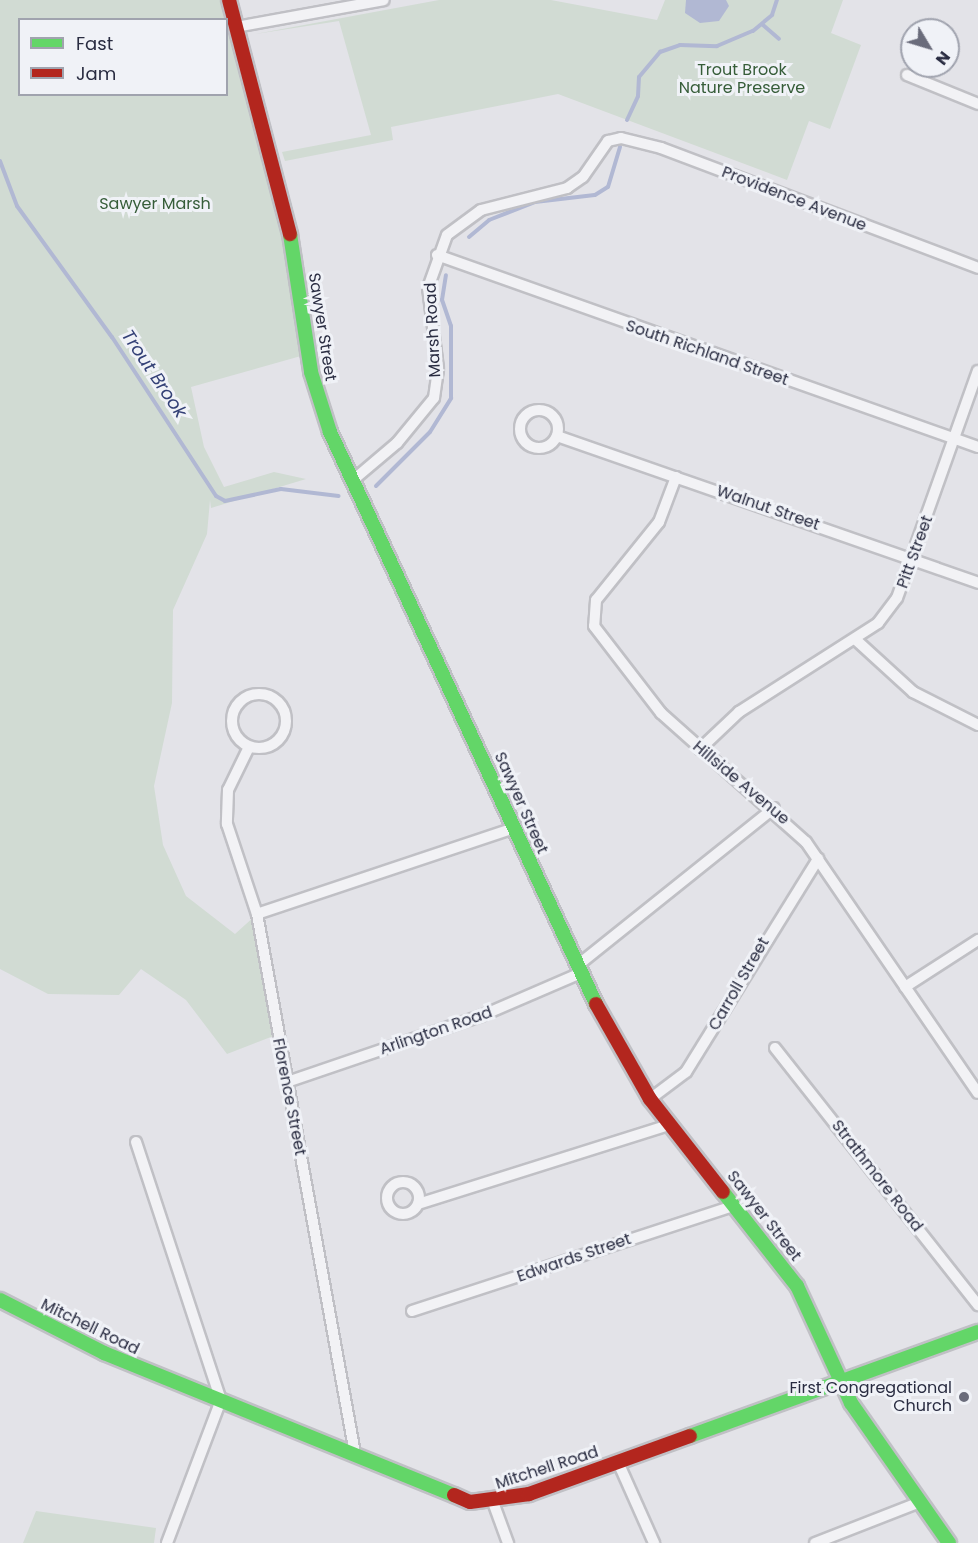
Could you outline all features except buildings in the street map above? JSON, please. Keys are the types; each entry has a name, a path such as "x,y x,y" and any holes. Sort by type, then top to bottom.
{"street":[{"name":"Sawyer Street","path":"229,0 286,211 311,372 352,481 580,969 650,1099 736,1205 797,1286 842,1382 949,1543"},
{"path":"236,27 384,0"},
{"path":"914,78 978,104"},
{"name":"Providence Avenue","path":"608,141 621,138 661,148 978,267"},
{"name":"Marsh Road","path":"352,481 398,443 434,398 438,368 428,288 437,255 462,220 492,206 567,188 583,177 608,141"},
{"name":"South Richland Street","path":"437,255 978,447"},
{"name":"Pitt Street","path":"700,749 739,712 878,623 897,598 914,560 978,371"},
{"name":"Walnut Street","path":"557,436 978,584"},
{"name":"Hillside Avenue","path":"676,477 658,522 608,583 592,612 594,626 661,713 700,749 774,808 818,859 905,987 974,1079 978,1093"},
{"path":"855,639 913,692 978,725"},
{"path":"266,694 285,710 285,730 273,745 249,747 232,728 234,710 246,697 266,694"},
{"name":"Florence Street","path":"249,747 228,790 225,812 257,914 355,1453"},
{"name":"Arlington Road","path":"287,1082 481,1016 580,969 774,808"},
{"path":"257,914 514,828"},
{"name":"Carroll Street","path":"650,1099 686,1072 818,859"},
{"path":"905,987 978,939"},
{"name":"Strathmore Road","path":"775,1048 978,1305"},
{"path":"418,1204 669,1125"},
{"path":"136,1142 221,1400 167,1543"},
{"name":"Edwards Street","path":"412,1311 736,1205"},
{"name":"Mitchell Road","path":"0,1300 104,1353 355,1453 457,1498 493,1502 618,1462 978,1332"},
{"path":"618,1462 654,1543"},
{"path":"493,1502 508,1543"},
{"path":"814,1543 920,1502"}],"green space":[{"name":"Sawyer Marsh","path":"0,0 229,0 274,162 308,354 191,387 204,447 224,487 274,472 306,479 211,508 210,500 207,534 173,610 172,703 154,786 163,845 186,896 235,934 257,914 276,1035 227,1054 186,1000 141,969 119,995 48,994 0,969"},
{"name":"Trout Brook Nature Preserve","path":"439,0 551,0 657,20 665,0 843,0 831,33 861,45 830,129 809,121 787,180 558,94 391,127 393,140 285,161 282,152 371,135 339,21 250,35"},
{"path":"36,1511 156,1528 154,1543 23,1543"}],"water":[{"path":"686,0 726,0 729,6 719,21 700,23 685,13"}],"waterway":[{"name":"Trout Brook","path":"627,120 638,96 639,77 660,52 680,45 717,46 753,31 772,15 777,0"},
{"path":"763,25 779,39"},
{"name":"Trout Brook","path":"469,237 489,220 535,202 595,195 608,187 620,147"},
{"name":"Trout Brook","path":"0,161 17,206 112,337 216,496 225,501 281,489 339,496"},
{"name":"Trout Brook","path":"376,486 430,432 451,398 451,326 442,300 446,275"}],"traffic: fast":[{"path":"290,234 311,372 330,432 596,1004"},
{"path":"723,1192 797,1286 851,1403 949,1543"},
{"path":"0,1300 104,1353 454,1495"},
{"path":"690,1436 978,1332"}],"traffic: jam":[{"path":"229,0 290,234"},
{"path":"596,1004 650,1099 723,1192"},
{"path":"454,1495 470,1502 529,1494 690,1436"}],"place":[{"name":"First Congregational Church","path":"964,1397"}]}
